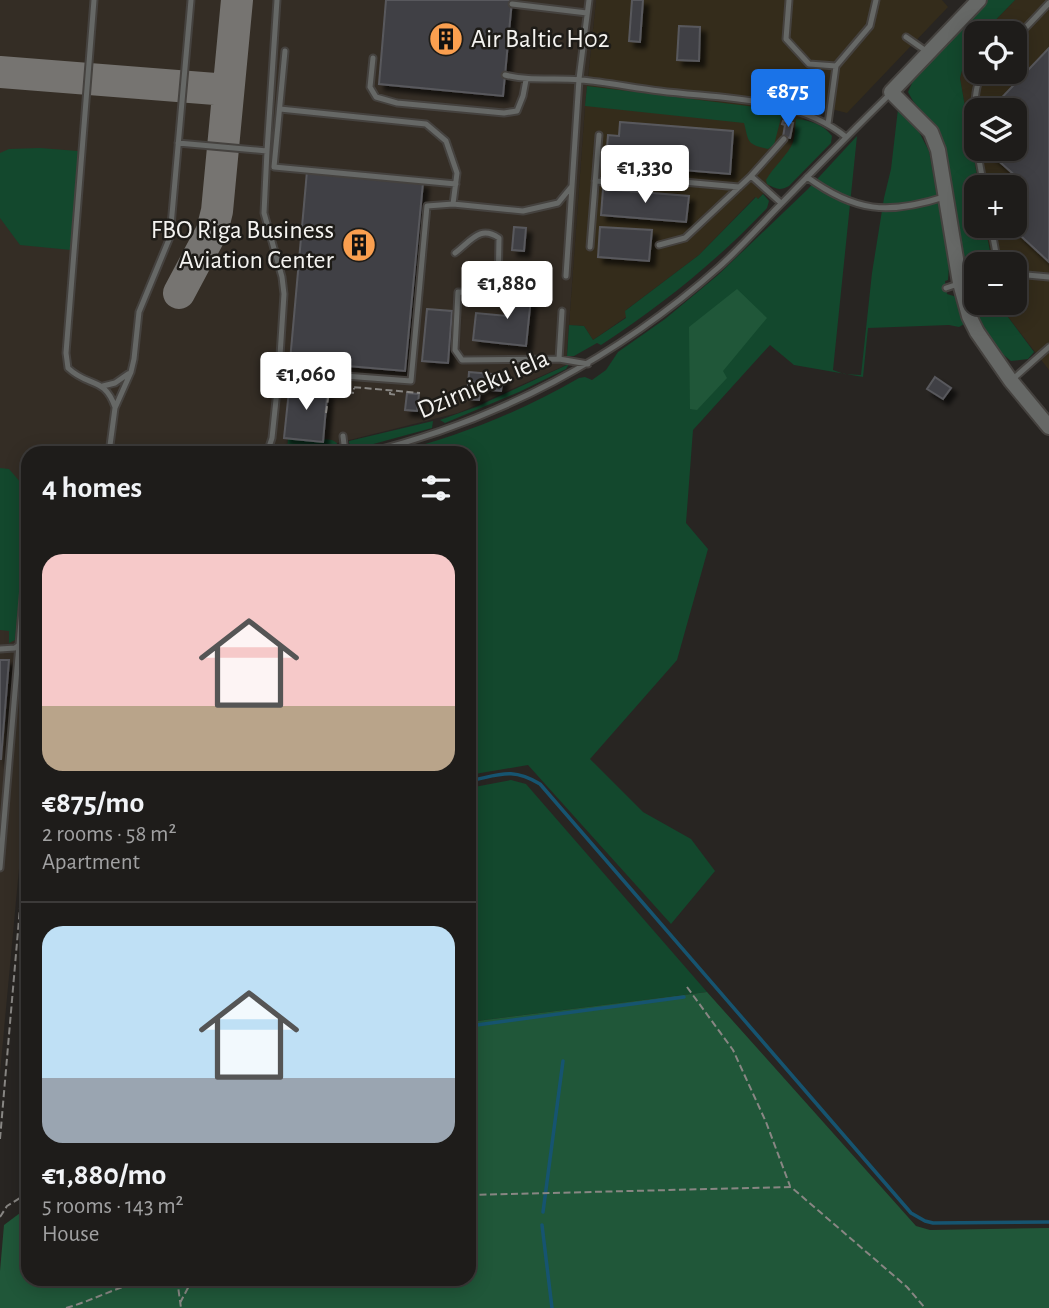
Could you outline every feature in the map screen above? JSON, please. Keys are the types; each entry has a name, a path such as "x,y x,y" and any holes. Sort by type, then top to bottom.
{"street":[{"name":"Dzirnieku iela","path":"891,92 979,0"},
{"path":"891,92 930,132 938,150 953,286 977,332 1011,381 1049,428"}],"lane":[{"path":"94,0 66,353 68,368 77,377 103,386 116,383 131,372"},
{"path":"110,446 115,408 131,372 139,312 170,237 191,0"},
{"path":"269,446 279,371 284,294 282,277 264,214 277,0"},
{"path":"566,276 579,79 589,0"},
{"path":"789,0 786,39 809,64 836,66"},
{"path":"828,124 836,66 870,26 876,0"},
{"path":"1027,26 1049,3"},
{"path":"512,4 587,13"},
{"path":"906,37 929,52"},
{"path":"285,51 275,167 456,184"},
{"path":"373,58 370,87 376,97 397,103 504,113 517,111 526,80"},
{"path":"505,75 526,80 579,79 757,102 803,112 828,124 845,137"},
{"name":"Dzirnieku iela","path":"389,446 467,422 522,399 588,364 663,312 720,267 891,92"},
{"path":"280,109 426,124 446,141 457,173 453,204"},
{"path":"590,247 598,135"},
{"path":"659,245 685,238 751,176 784,139"},
{"path":"178,143 267,151"},
{"path":"751,176 781,203"},
{"path":"807,177 839,199 876,209 903,208 945,197"},
{"path":"595,181 628,183 639,178 739,187"},
{"path":"279,371 411,381 427,206 453,204 523,211 558,202 572,186"},
{"path":"455,253 483,231 490,231 499,238 498,293 458,292 455,350 462,360 559,359 588,364"},
{"path":"1027,275 1049,277"},
{"path":"953,286 964,282"},
{"path":"559,359 562,311"},
{"path":"1011,381 1049,347"},
{"path":"103,386 115,408"},
{"path":"343,436 344,446"},
{"path":"0,868 21,621"},
{"path":"0,649 15,648 19,645"},
{"path":"0,768 9,769"}],"path":[{"path":"326,413 330,385 420,393"},
{"path":"347,392 354,393 355,387"},
{"path":"369,394 370,389"},
{"path":"390,391 390,394 398,395"},
{"path":"0,1139 21,896"},
{"path":"687,987 733,1050 766,1122 791,1187 907,1287 925,1308"},
{"path":"476,1195 791,1187"},
{"path":"0,1217 7,1206 21,1197"},
{"path":"66,1308 124,1286"},
{"path":"178,1286 181,1308"},
{"path":"180,1303 189,1286"}],"shaded area":[{"path":"0,0 596,0 585,106 566,365 458,413 325,446 21,446 21,847 0,1073"},
{"path":"596,0 942,0 948,7 847,113 804,102 803,142 794,160 758,199 755,197 699,255 626,310 626,317 593,340 584,326 569,325 585,106"},
{"path":"1015,0 1049,0 1049,370 1007,315 1027,315 1027,252 990,252 988,238 1027,238 1027,175 977,175 974,161 1027,161 1027,98 964,98 964,101 960,78 964,63 964,84 1027,84 1027,21 995,21"}],"green space":[{"path":"987,0 1015,0 995,21 967,21"},
{"path":"964,24 964,63 960,78 964,101 964,161 974,161 977,175 964,175 964,238 987,238 990,252 964,252 964,254 945,148 938,130 908,92 916,74"},
{"path":"587,86 765,108 782,114 774,145 768,149 756,146 750,141 744,123 585,106"},
{"path":"898,109 918,130 929,151 949,266 948,280 945,281 947,294 957,297 966,323 959,327 949,325 868,328 863,377 847,374 861,375 872,273 891,169"},
{"path":"796,119 821,126 832,136 831,143 789,186 776,188 767,184 766,180 791,147"},
{"path":"857,136 833,370 842,373 794,365 770,345 693,430 686,523 708,549 677,660 590,759 643,812 691,839 715,871 671,924 528,765 476,774 476,446 418,446 489,422 535,402 579,378 592,380 606,370 618,352 665,319 718,275 808,189"},
{"path":"9,149 78,151 71,250 20,245 0,218 0,153"},
{"path":"763,194 769,201 767,208 729,246 688,281 601,345 597,343 574,356 567,356 569,325 584,326 593,340 626,318 625,311 699,255 756,197 758,199"},
{"path":"737,289 767,318 723,371 727,378 697,410 690,409 689,327"},
{"path":"978,315 1006,315 1034,352 1028,359 1011,361 994,347"},
{"path":"569,364 566,369 519,392 445,423 440,420 476,407"},
{"path":"433,421 432,428 366,446 352,446 349,441"},
{"path":"288,439 323,442 323,439 337,443 336,446 288,446"},
{"path":"0,468 9,469 21,483 21,574 15,640 9,643 9,631 0,630"},
{"path":"511,780 526,784 707,992 476,1021 476,787"},
{"path":"707,992 916,1226 930,1230 1049,1228 1049,1308 0,1308 4,1225 21,1212 21,1286 476,1286 476,1021"}],"building":[{"name":"Air Baltic H02","path":"386,0 512,0 503,96 379,84"},
{"path":"632,0 643,0 640,42 629,41"},
{"path":"679,26 700,27 699,61 677,60"},
{"path":"1049,48 1049,262 1023,238 1027,238 1027,175 1015,175 999,161 1027,161 1027,98 1001,98 1015,84 1027,84 1027,71"},
{"path":"783,121 793,123 790,138 783,137"},
{"path":"620,122 733,131 730,174 623,165 622,175 605,173 608,135 619,136"},
{"name":"FBO Riga Business Aviation Center","path":"307,171 423,183 405,371 290,361"},
{"path":"603,189 689,196 686,222 601,215"},
{"path":"514,227 526,228 524,251 512,250"},
{"path":"600,227 652,230 649,261 598,257"},
{"path":"510,286 532,288 526,346 473,340 476,313 507,316"},
{"path":"427,309 452,311 448,363 422,361"},
{"path":"469,372 503,375 501,391 480,389 479,400 467,399"},
{"path":"935,377 951,388 943,399 927,389"},
{"path":"290,381 328,385 323,442 284,438"},
{"path":"407,393 419,394 417,411 405,410"},
{"path":"0,660 9,660 1,759 0,759"}],"waterway":[{"path":"476,780 513,774 540,784 911,1213 933,1223 1049,1222"},
{"path":"476,1025 684,997"},
{"path":"543,1212 563,1061"},
{"path":"542,1225 552,1308"}],"taxiway":[{"path":"179,293 212,231 217,211 237,0"},
{"path":"0,72 228,90"}],"place":[{"name":"Air Baltic H02","path":"446,39"},
{"name":"FBO Riga Business Aviation Center","path":"359,245"}]}
